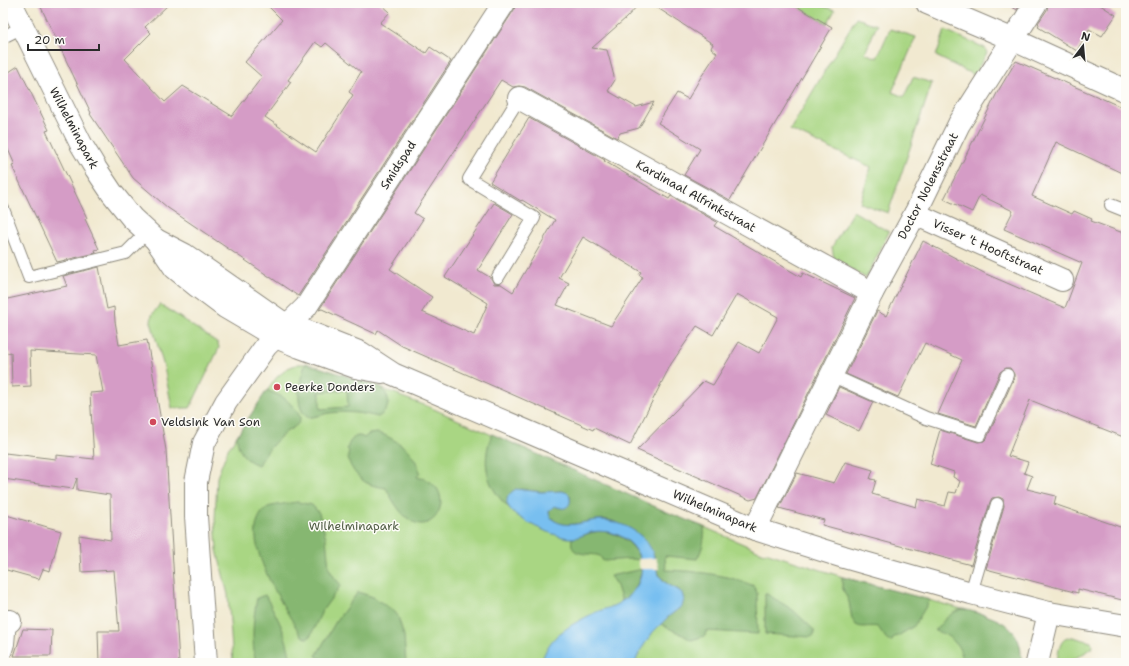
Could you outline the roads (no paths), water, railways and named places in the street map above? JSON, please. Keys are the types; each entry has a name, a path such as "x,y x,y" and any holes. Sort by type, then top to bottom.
{"street":[{"name":"Wilhelminapark","path":"11,3 81,144 112,193 132,218 152,236 185,255 259,308 280,321 282,331 361,353 393,374 755,529 844,557 970,593 1048,613 1126,626"},
{"name":"Smidspad","path":"282,331 306,307 504,3"},
{"path":"926,3 1014,40 1126,91"},
{"name":"Doctor Nolensstraat","path":"755,529 872,293 959,124 1014,40 1036,3"},
{"name":"Kardinaal Alfrinkstraat","path":"519,98 872,293"},
{"name":"Visser 't Hooftstraat","path":"914,214 1062,280"},
{"path":"206,663 196,516 196,482 199,462 204,443 226,402 266,346 282,331"},
{"path":"1037,663 1048,613"}],"lane":[{"path":"3,37 23,27"},
{"path":"498,277 534,218 470,179 519,98"},
{"path":"1111,205 1126,211"},
{"path":"3,209 29,277 126,253 152,236"},
{"path":"831,375 926,418 980,435 1007,375"},
{"path":"970,593 997,504"},
{"path":"3,660 8,644 7,621"}],"water":[{"path":"516,489 541,492 562,491 568,493 570,501 567,507 563,508 554,506 549,511 551,518 555,521 566,524 576,524 606,520 631,529 642,537 650,547 660,576 666,583 682,593 684,600 682,606 653,632 640,651 635,663 541,663 549,645 559,634 586,617 619,603 627,597 638,583 641,566 639,555 634,547 626,540 613,533 596,531 572,538 556,535 525,521 510,509 507,503 508,496"}],"place":[{"name":"Peerke Donders","path":"277,387"},
{"name":"Veldsink Van Son","path":"153,422"}]}
